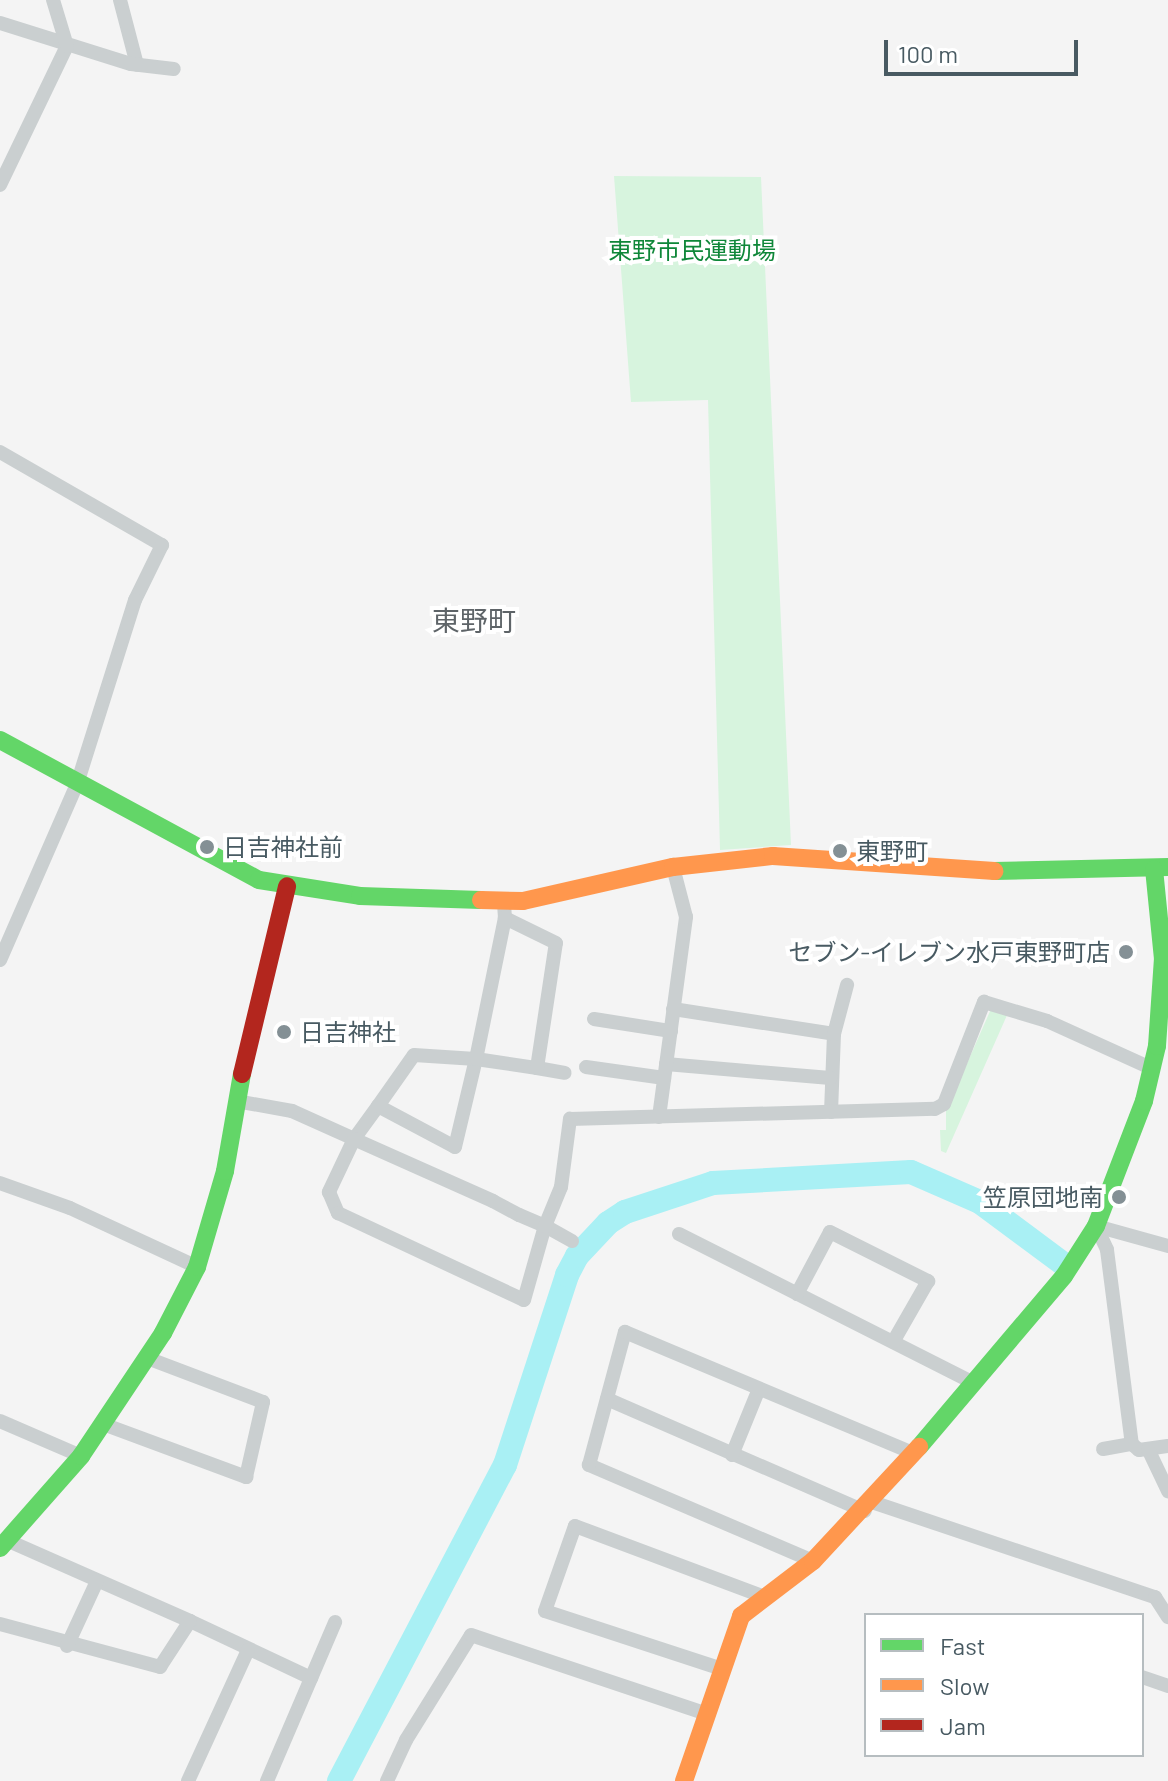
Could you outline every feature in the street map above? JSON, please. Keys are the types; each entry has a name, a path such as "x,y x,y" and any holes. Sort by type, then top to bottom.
{"street":[{"path":"0,185 67,46 53,0"},
{"path":"120,0 137,65"},
{"path":"0,23 137,65 174,69"},
{"path":"0,452 162,545 135,600 77,784 0,960"},
{"path":"0,740 228,866 287,886 399,899 504,910 673,867 795,856 1026,873 1161,868 1163,995 1160,1071 1096,1226 1064,1276 868,1506 813,1561 741,1616 684,1781"},
{"path":"659,1117 686,917 673,867"},
{"path":"287,886 236,1101 212,1226 197,1267 147,1358 81,1456 3,1544 190,1621 311,1678"},
{"path":"378,1106 455,1147 476,1059 504,910"},
{"path":"504,910 556,943 537,1068"},
{"path":"831,1112 834,1034 847,985"},
{"path":"565,1073 476,1059 414,1055 354,1139 329,1192 338,1213 524,1300 545,1226 561,1187 570,1119 935,1109 944,1104 984,1002 1047,1021 1160,1071"},
{"path":"673,1009 834,1034"},
{"path":"594,1019 671,1031"},
{"path":"586,1067 830,1078"},
{"path":"236,1101 292,1111 572,1241"},
{"path":"0,1183 70,1208 197,1267"},
{"path":"1096,1226 1168,1246"},
{"path":"1096,1226 1107,1250 1132,1444"},
{"path":"797,1294 830,1232 928,1281 893,1342"},
{"path":"679,1234 972,1382"},
{"path":"813,1561 589,1465 625,1332 913,1453"},
{"path":"103,1424 246,1477 263,1402 147,1358"},
{"path":"732,1455 759,1389"},
{"path":"607,1399 732,1455 868,1506 1155,1597 1168,1617"},
{"path":"0,1421 81,1456"},
{"path":"1103,1449 1132,1444 1148,1449 1168,1446"},
{"path":"1148,1449 1168,1491"},
{"path":"722,1669 545,1611 575,1526 765,1597"},
{"path":"67,1646 97,1581"},
{"path":"0,1624 67,1646 160,1667 190,1621"},
{"path":"267,1781 335,1622"},
{"path":"387,1781 406,1740 471,1635 707,1714"},
{"path":"188,1781 248,1650"},
{"path":"1144,1678 1168,1686"}],"green space":[{"name":"東野市民運動場","path":"614,176 761,177 791,845 720,850 708,400 631,402"},
{"path":"991,1009 1008,1013 946,1153 941,1151 940,1130 946,1130 946,1111"}],"waterway":[{"path":"339,1781 505,1465 567,1275 577,1256 608,1223 625,1212 713,1183 911,1172 980,1202 1062,1263"}],"traffic: fast":[{"path":"0,740 259,880 360,896 481,900"},
{"path":"994,871 1168,867"},
{"path":"919,1447 1064,1276 1096,1226 1144,1101 1157,1046 1163,959 1154,869"},
{"path":"0,1548 81,1456 163,1333 197,1267 225,1171 242,1074"}],"traffic: slow":[{"path":"481,900 523,901 673,867 773,856 994,871"},
{"path":"684,1781 741,1616 813,1561 919,1447"}],"traffic: jam":[{"path":"242,1074 287,886"}],"place":[{"name":"日吉神社前","path":"207,847"},
{"name":"東野町","path":"840,851"},
{"name":"セブン-イレブン水戸東野町店","path":"1126,952"},
{"name":"日吉神社","path":"284,1032"},
{"name":"笠原団地南","path":"1119,1197"}],"district":[{"name":"東野町","path":"474,620"}]}
